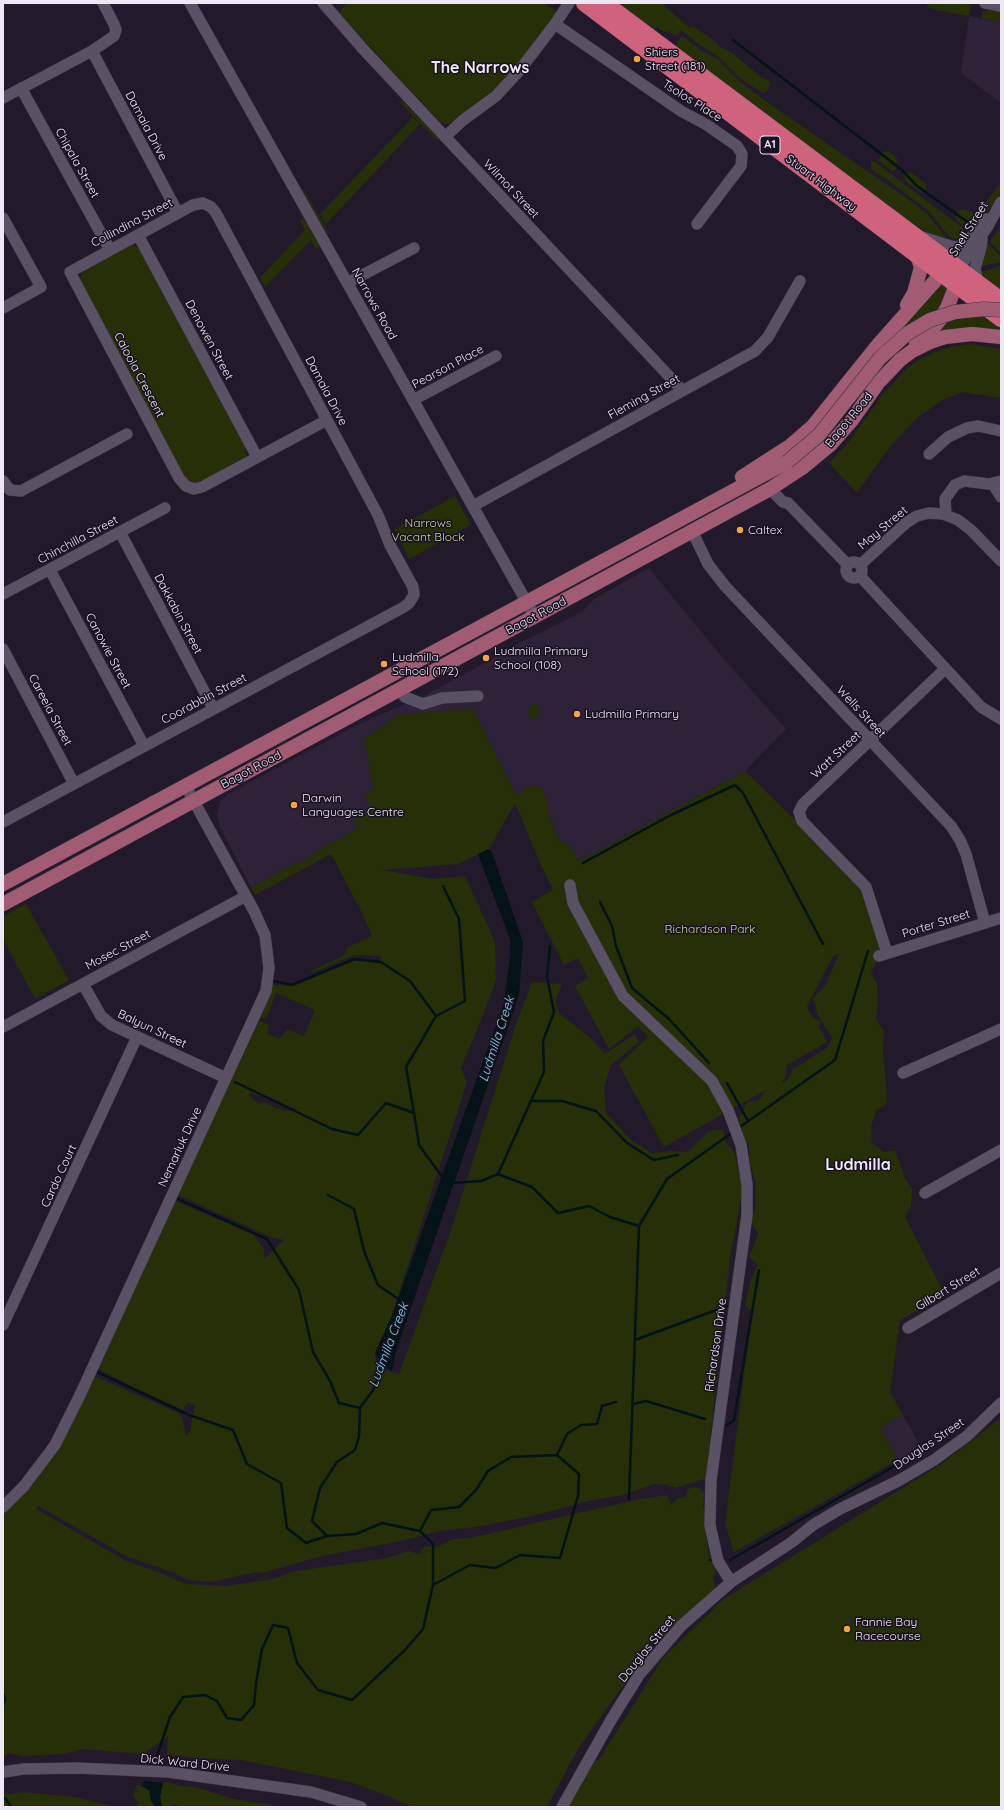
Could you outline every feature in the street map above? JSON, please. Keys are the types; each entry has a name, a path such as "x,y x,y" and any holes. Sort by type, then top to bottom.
{"highway":[{"name":"Stuart Highway","path":"584,3 916,254 950,268 978,283 1001,300"},
{"name":"Stuart Highway","path":"605,3 916,236 950,268 956,285 1001,319"}],"main road":[{"path":"848,383 861,363 912,298 920,271 916,254"},
{"name":"Bagot Road","path":"693,512 721,490 777,455 802,436 825,413 878,345 950,268"},
{"path":"878,383 889,364 935,326 947,308 956,285"},
{"name":"Bagot Road","path":"3,884 526,601 720,499 786,462 818,435 834,418 880,358 908,333 930,320 955,312 984,308 1001,310"},
{"name":"Bagot Road","path":"3,904 770,489 802,468 831,444 852,420 878,383 900,360 921,346 937,339 972,334 1001,338"}],"street":[{"path":"3,98 92,51 114,36 116,30 114,24 103,3"},
{"name":"Narrows Road","path":"190,3 535,617"},
{"name":"Wilmot Street","path":"323,3 364,50 682,390"},
{"path":"445,137 462,121 496,96 519,71 569,3"},
{"path":"985,3 1001,6"},
{"name":"Tsolos Place","path":"555,24 675,107 707,125 737,146 742,154 742,166 697,224"},
{"name":"Damala Drive","path":"92,51 178,213"},
{"name":"Chipala Street","path":"21,88 110,250"},
{"name":"Snell Street","path":"1001,202 982,236 950,268 965,243 1001,202"},
{"name":"Collindina Street","path":"70,272 178,213 197,204 207,205"},
{"name":"Damala Drive","path":"207,205 216,213 378,515 390,544 413,587 414,595"},
{"path":"3,218 41,288 3,308"},
{"name":"Denowen Street","path":"138,235 257,457"},
{"path":"916,236 924,237 954,247 961,246 965,243"},
{"path":"978,283 975,269 981,247 982,236"},
{"path":"347,283 414,248"},
{"name":"Caloola Crescent","path":"70,272 179,478 188,487 194,489 202,487 257,457"},
{"name":"Fleming Street","path":"473,506 757,349 768,337 800,281"},
{"name":"Pearson Place","path":"413,400 496,356"},
{"path":"257,457 327,420"},
{"path":"929,454 948,437 966,428 978,426 1001,431"},
{"path":"3,482 10,490 21,491 127,434"},
{"path":"946,515 945,499 955,485 964,481 997,482 1001,497"},
{"path":"770,489 783,502 788,503 848,566 853,562 945,669 981,707 1001,719"},
{"name":"Chinchilla Street","path":"3,594 165,508"},
{"name":"May Street","path":"860,570 901,528 917,516 929,513 946,515 964,524 999,556"},
{"name":"Wells Street","path":"692,531 708,564 717,578 951,826 958,836 966,854 985,923"},
{"name":"Dakkabin Street","path":"120,532 213,708"},
{"name":"Canowie Street","path":"50,570 144,746"},
{"name":"Coorabbin Street","path":"4,819 74,784 213,708 404,607 409,603 414,595"},
{"name":"Careela Street","path":"3,649 74,784"},
{"name":"Watt Street","path":"883,954 866,887 802,821 799,812 803,804 945,669"},
{"path":"399,690 405,697 423,704 442,698 478,696"},
{"name":"Nemarluk Drive","path":"3,1507 24,1486 55,1444 80,1395 266,991 268,980 268,952 265,936 246,896 185,785"},
{"name":"Richardson Drive","path":"570,885 573,903 623,996 712,1081 728,1110 741,1146 747,1185 747,1215 711,1480 710,1525 718,1561 731,1582"},
{"name":"Mosec Street","path":"3,1027 246,896"},
{"name":"Porter Street","path":"883,954 985,923 1000,920"},
{"name":"Balyun Street","path":"83,984 101,1016 106,1021 226,1078"},
{"path":"903,1073 1001,1028"},
{"name":"Cardo Court","path":"3,1325 137,1037"},
{"path":"925,1194 1001,1150"},
{"name":"Gilbert Street","path":"908,1328 1001,1273"},
{"name":"Douglas Street","path":"562,1807 611,1720 639,1675 681,1626 731,1582 792,1542 844,1515 866,1498 934,1460 966,1436 1001,1403"},
{"name":"Dick Ward Drive","path":"3,1772 24,1769 77,1768 168,1772 311,1792 361,1807"}],"shaded area":[{"path":"969,16 1001,22 1001,103 961,73"},
{"name":"Ludmilla Primary","path":"649,568 722,657 786,729 745,771 579,861 571,847 560,841 549,815 547,800 516,795 489,849 458,864 381,870 361,833 317,851 318,853 302,862 296,863 251,887 220,827 217,814 220,802 228,794 359,724 419,698 519,643 583,611 594,599"},
{"path":"903,1415 924,1453 901,1465 880,1428"}],"green space":[{"path":"347,3 545,3 557,12 516,68 503,82 468,111 453,122 447,124 442,123 436,118 339,13"},
{"path":"617,3 661,3 690,28 692,26 715,41 720,47 731,52 761,77 768,80 770,84 768,90 763,93 742,80 719,57 701,46 684,32 681,31 677,36 667,31 664,32 657,27 655,29 632,15"},
{"path":"930,3 961,3 971,5 969,16 935,10 926,6"},
{"path":"998,10 1001,12 1001,22 981,18 983,11"},
{"path":"682,35 699,49 718,59 739,81 774,107 915,204 928,215 948,240 931,235 905,218 691,61 676,45"},
{"path":"402,100 439,139 437,141 399,101"},
{"path":"413,117 420,124 326,224 320,214"},
{"path":"889,151 897,158 896,169 892,171 879,161 883,152"},
{"path":"871,161 875,162 963,228 964,231 958,239 950,238 930,212 888,180 876,173 871,168"},
{"path":"911,172 927,185 925,192 922,193 905,181 904,175"},
{"path":"1001,182 1001,193 972,232 955,219 957,211 964,209 977,214 978,211 975,209 982,207"},
{"path":"304,190 329,233 327,234 302,191"},
{"path":"304,219 320,247 316,249 311,240 265,287 260,278 305,230 300,221"},
{"path":"999,228 1001,230 1001,253 990,242"},
{"path":"987,242 1001,257 1001,262 978,267"},
{"path":"130,244 140,248 247,448 244,459 204,481 193,483 183,477 79,281 83,271"},
{"path":"1001,266 1001,295 983,281 978,271 985,271"},
{"path":"943,282 949,288 941,311 907,326 907,323"},
{"path":"970,317 991,317 1001,325 1001,332 929,335 942,323"},
{"path":"971,344 1001,349 1001,398 962,392 941,401 917,418 888,449 857,493 829,463 848,443 883,394 904,371 917,361 937,351 950,347"},
{"name":"Narrows Vacant Block","path":"455,496 471,525 409,559 395,529"},
{"path":"536,704 541,708 537,714 538,717 531,720 527,712 531,705"},
{"name":"Richardson Park","path":"473,708 516,795 531,786 541,787 547,800 549,816 560,841 571,847 579,861 745,771 802,827 862,891 879,947 879,956 871,973 877,984 878,1002 876,1019 884,1031 883,1051 887,1104 876,1110 871,1127 872,1143 884,1152 895,1150 905,1178 912,1189 911,1206 905,1217 945,1295 900,1320 890,1392 903,1415 880,1428 898,1460 734,1552 725,1524 752,1312 745,1305 751,1279 758,1265 749,1257 758,1234 750,1220 755,1209 756,1183 750,1163 749,1146 743,1139 739,1119 747,1102 759,1100 766,1090 664,1147 619,1065 648,1037 638,1026 609,1049 575,986 588,978 578,958 564,965 532,902 553,890 515,803 489,849 458,864 383,870 432,879 465,876 495,942 496,980 461,1068 467,1082 391,1318 375,1353 377,1369 399,1374 450,1233 517,1021 532,982 562,984 555,1002 560,1014 594,1041 605,1054 635,1034 639,1042 611,1065 604,1087 606,1113 632,1141 652,1153 671,1151 688,1152 709,1131 723,1129 726,1143 734,1152 743,1187 730,1259 706,1477 702,1480 675,1488 668,1485 654,1484 623,1495 588,1501 528,1517 475,1527 439,1531 401,1541 322,1556 262,1573 257,1572 211,1582 188,1580 175,1573 128,1557 38,1506 36,1509 126,1561 161,1573 186,1584 225,1586 273,1579 292,1572 387,1558 409,1551 419,1554 424,1547 439,1546 453,1539 470,1538 635,1500 667,1495 671,1505 678,1498 685,1497 688,1489 694,1487 700,1488 704,1493 703,1505 707,1526 705,1533 710,1556 715,1562 716,1574 713,1576 715,1587 713,1592 706,1596 705,1600 677,1625 673,1625 663,1639 648,1643 648,1651 579,1747 547,1807 412,1807 351,1782 241,1760 194,1758 167,1754 168,1736 143,1754 82,1749 66,1754 23,1756 8,1753 3,1757 3,1513 16,1502 94,1376 179,1413 182,1418 186,1436 190,1431 195,1404 187,1403 183,1410 133,1387 97,1368 175,1201 253,1234 264,1249 264,1259 284,1240 270,1237 178,1195 259,1021 269,1025 267,1034 280,1039 287,1029 304,1036 315,1010 276,993 266,1019 261,1017 272,985 292,986 354,961 380,963 381,956 354,955 312,973 311,971 343,956 348,947 372,936 362,913 331,854 255,895 251,887 296,863 302,862 317,853 317,851 358,828 353,820 372,809 364,795 373,790 364,739 398,715","holes":["839,954 825,986 813,998 818,1015 832,1038 827,1048 793,1069 786,1082 781,1082 785,1079 787,1065 827,1042 819,1027 821,1022 813,1018 807,1006 833,956","250,1093 260,1096 263,1094 297,1110 289,1111 275,1108 264,1102 259,1104 249,1095"]},
{"path":"26,904 69,980 35,999 3,939 3,916"},
{"name":"Fannie Bay Racecourse","path":"1001,1418 1001,1807 565,1807 594,1760 599,1760 663,1658 724,1599 938,1466"},
{"path":"166,1782 181,1786 195,1787 234,1799 287,1807 186,1807 172,1804 172,1807 162,1807 160,1797 163,1783"},
{"path":"137,1785 150,1790 151,1801 155,1807 135,1807 139,1804 133,1795"},
{"path":"21,1792 76,1797 115,1807 3,1807 3,1795"}],"water":[{"path":"489,849 492,852 523,942 519,995 396,1351 392,1371 381,1365 375,1353 391,1318 504,1003 510,955 510,939 478,854"},
{"path":"144,1781 163,1783 160,1797 162,1807 155,1807 151,1801 149,1790 142,1786"}],"waterway":[{"path":"733,40 902,170 917,186 969,223"},
{"path":"583,863 671,815 735,785 743,793 823,944"},
{"path":"436,1016 465,1001 459,919 443,886"},
{"path":"600,902 612,926 616,946 632,988 669,1019 709,1063"},
{"path":"498,1174 544,1072 543,1041 554,1012 547,977 550,946"},
{"path":"737,1129 835,1060 868,951"},
{"path":"274,981 292,985 354,959 381,962 410,981 436,1016 406,1067 414,1113"},
{"path":"235,1082 332,1129 358,1135 386,1103 414,1113 419,1145 443,1178"},
{"path":"727,1083 748,1121"},
{"path":"532,1101 562,1101 596,1111 627,1143 654,1160 678,1155"},
{"path":"629,1499 639,1226 667,1179 733,1132"},
{"path":"451,1183 481,1181 498,1174 532,1187 558,1213 589,1206 610,1217 639,1226"},
{"path":"328,1195 354,1209 364,1251 378,1285 400,1300"},
{"path":"178,1199 267,1239 299,1290 313,1352 330,1381 339,1403 360,1408"},
{"path":"727,1425 734,1420 759,1270"},
{"path":"635,1340 727,1306"},
{"name":"Ludmilla Creek","path":"157,1756 170,1717 183,1697 205,1695 217,1701 227,1718 241,1720 254,1705 262,1649 273,1625 288,1628 297,1663 318,1690 352,1700 405,1650 423,1629 433,1585 433,1544 420,1531 382,1523 356,1534 327,1536 312,1521 320,1488 337,1462 355,1450 359,1436 360,1408 373,1390 384,1363"},
{"path":"97,1372 189,1415 233,1430 247,1464 281,1483 287,1528 306,1543 327,1536"},
{"path":"633,1404 646,1401 705,1419"},
{"path":"557,1455 567,1434 581,1425 597,1424 602,1406 616,1402"},
{"path":"420,1531 431,1510 459,1507 476,1490 488,1471 511,1457 557,1455 579,1474 578,1496 560,1558 520,1555 496,1568 470,1565 433,1585"},
{"path":"730,1560 893,1467"},
{"path":"3,1693 5,1699 3,1705"},
{"path":"5,1798 11,1807"}],"place":[{"name":"Shiers Street (181)","path":"637,59"},
{"name":"Caltex","path":"740,530"},
{"name":"Ludmilla Primary School (108)","path":"486,658"},
{"name":"Ludmilla School (172)","path":"384,664"},
{"name":"Ludmilla Primary","path":"577,714"},
{"name":"Darwin Languages Centre","path":"294,805"},
{"name":"Fannie Bay Racecourse","path":"847,1629"}],"district":[{"name":"The Narrows","path":"480,68"},
{"name":"Ludmilla","path":"858,1165"}]}
